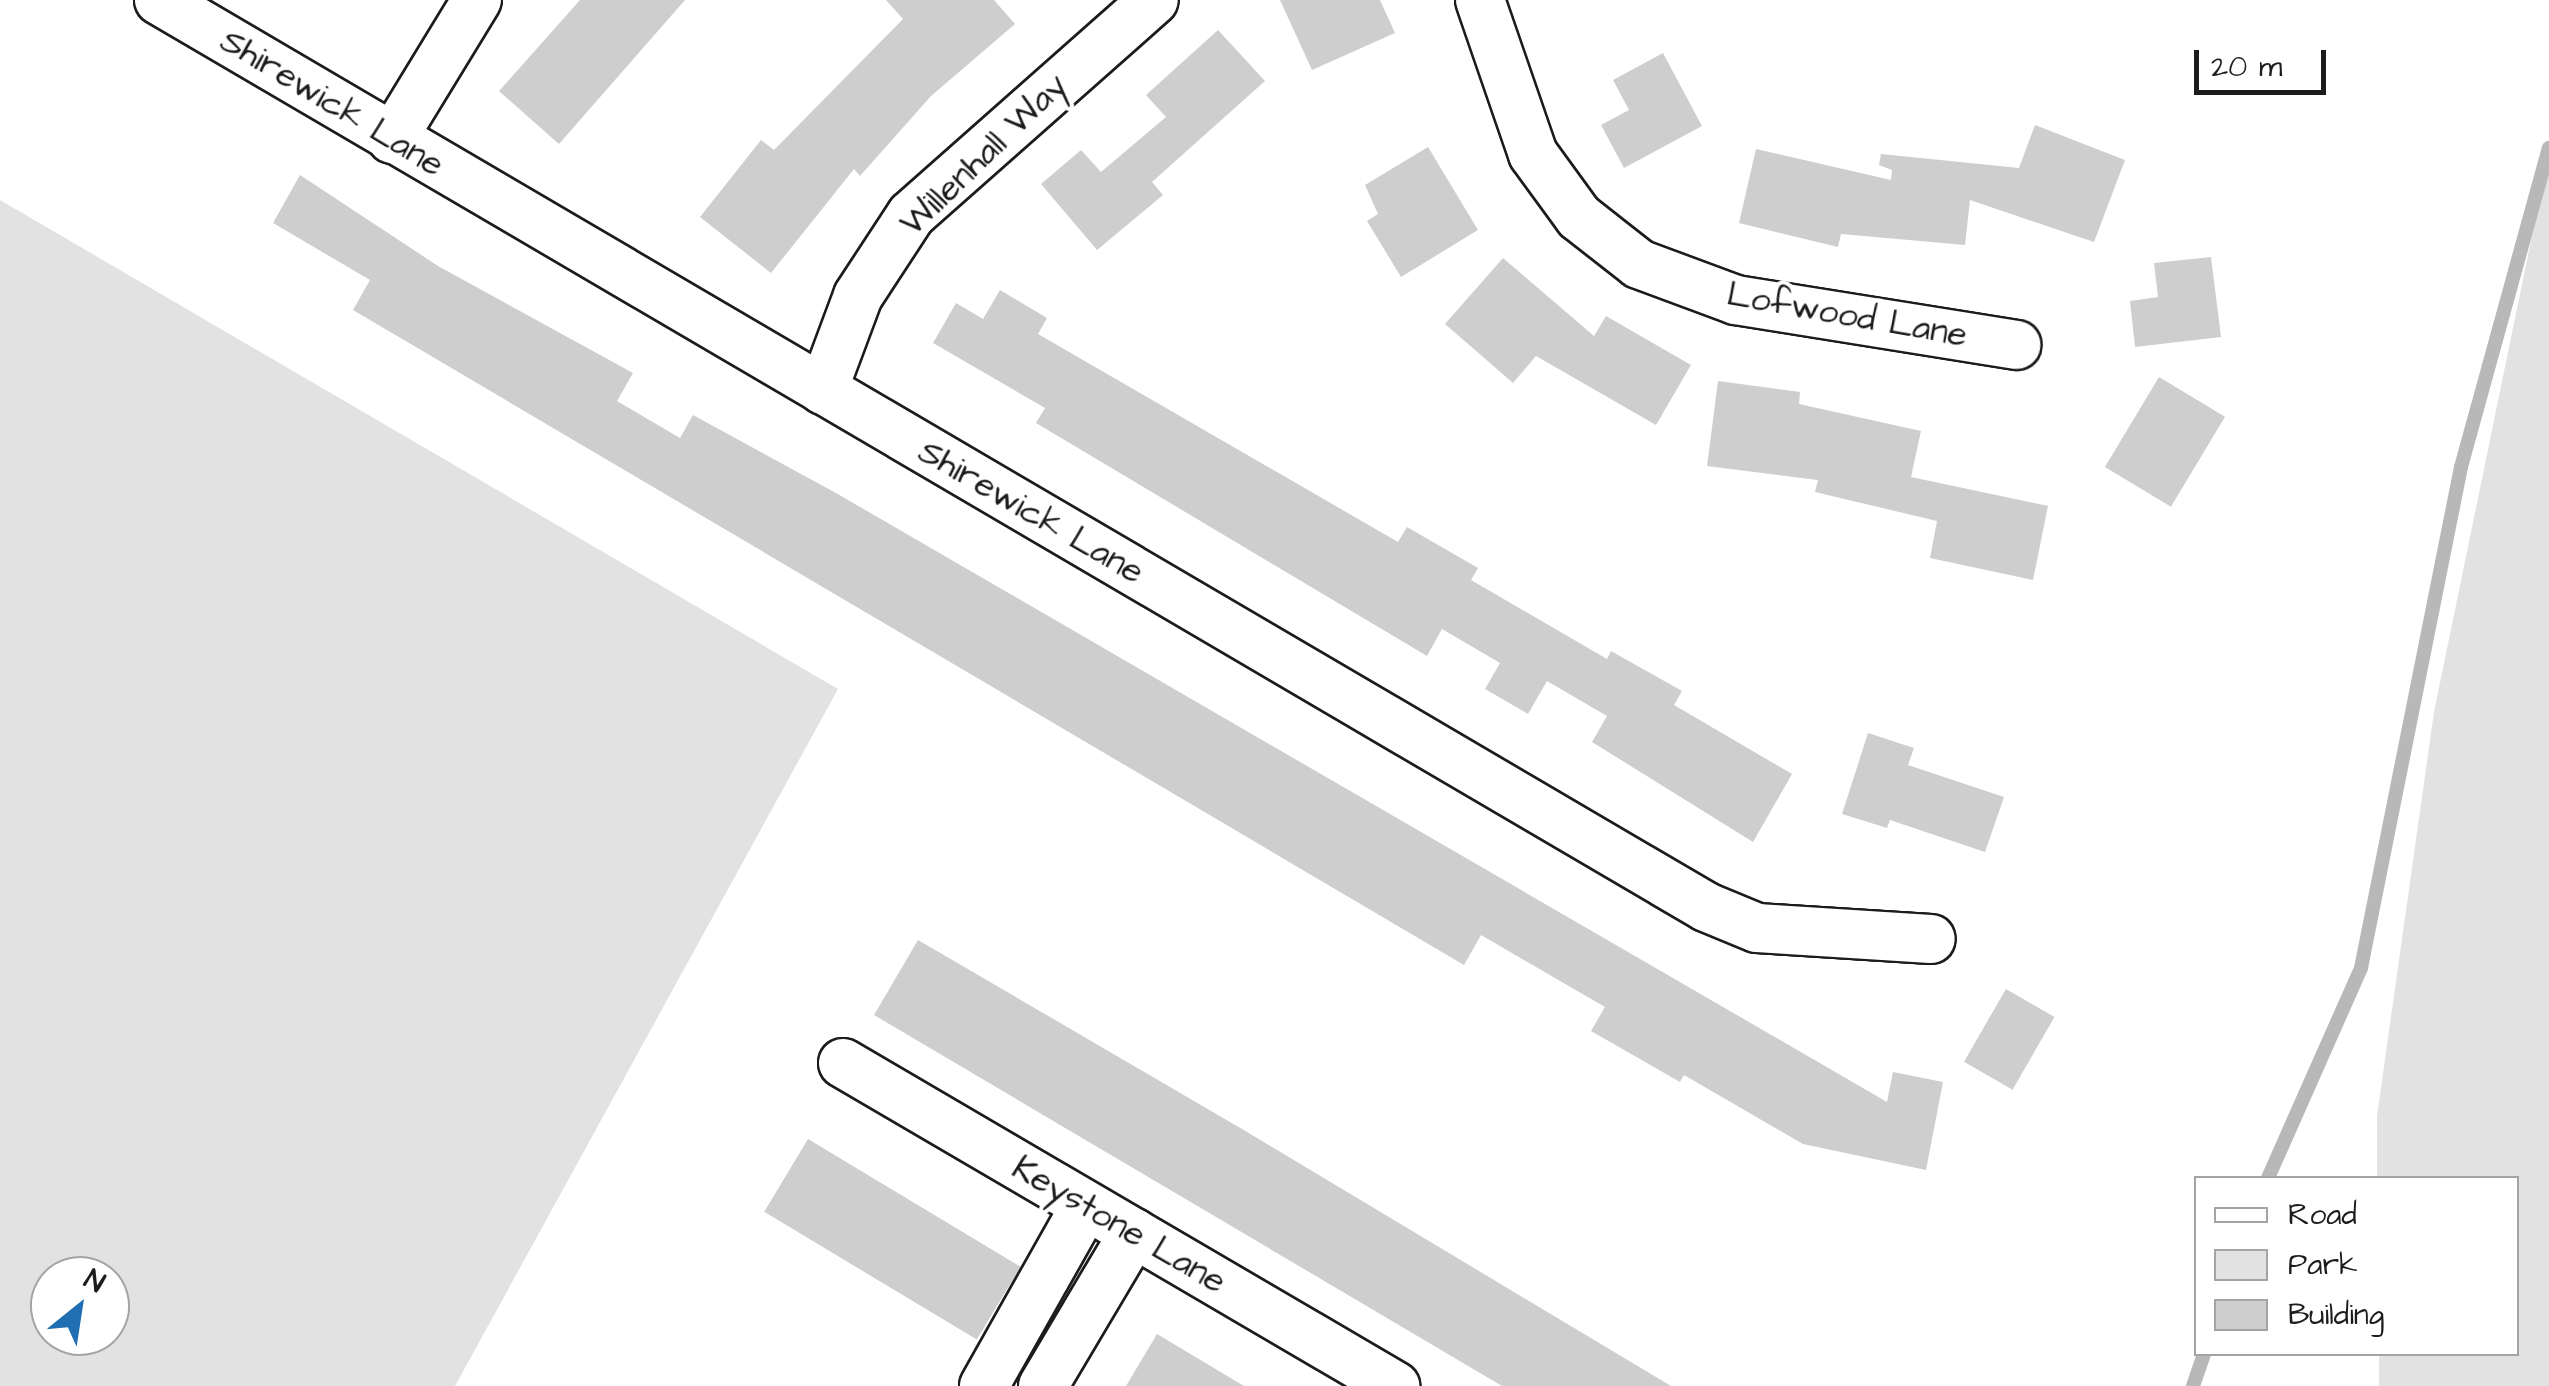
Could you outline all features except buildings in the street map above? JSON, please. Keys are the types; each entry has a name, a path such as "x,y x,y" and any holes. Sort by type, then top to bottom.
{"street":[{"name":"Shirewick Lane","path":"159,0 1706,907 1757,928 1931,939"},
{"path":"392,139 477,0"},
{"name":"Willenhall Way","path":"823,390 858,296 911,215 1154,0"},
{"name":"Lofwood Lane","path":"1480,0 1533,154 1579,217 1639,264 1736,300 2016,344"},
{"name":"Keystone Lane","path":"843,1063 1395,1386"},
{"path":"984,1386 1086,1207"},
{"path":"1043,1386 1134,1233"}],"green space":[{"path":"2549,153 2549,1386 2379,1386 2379,1356 2519,1356 2519,1176 2377,1176 2377,1116 2434,712"},
{"path":"0,200 838,689 455,1386 0,1386"}],"waterway":[{"path":"2269,1176 2361,968 2461,467 2549,148"},
{"path":"2193,1386 2203,1356"}]}
